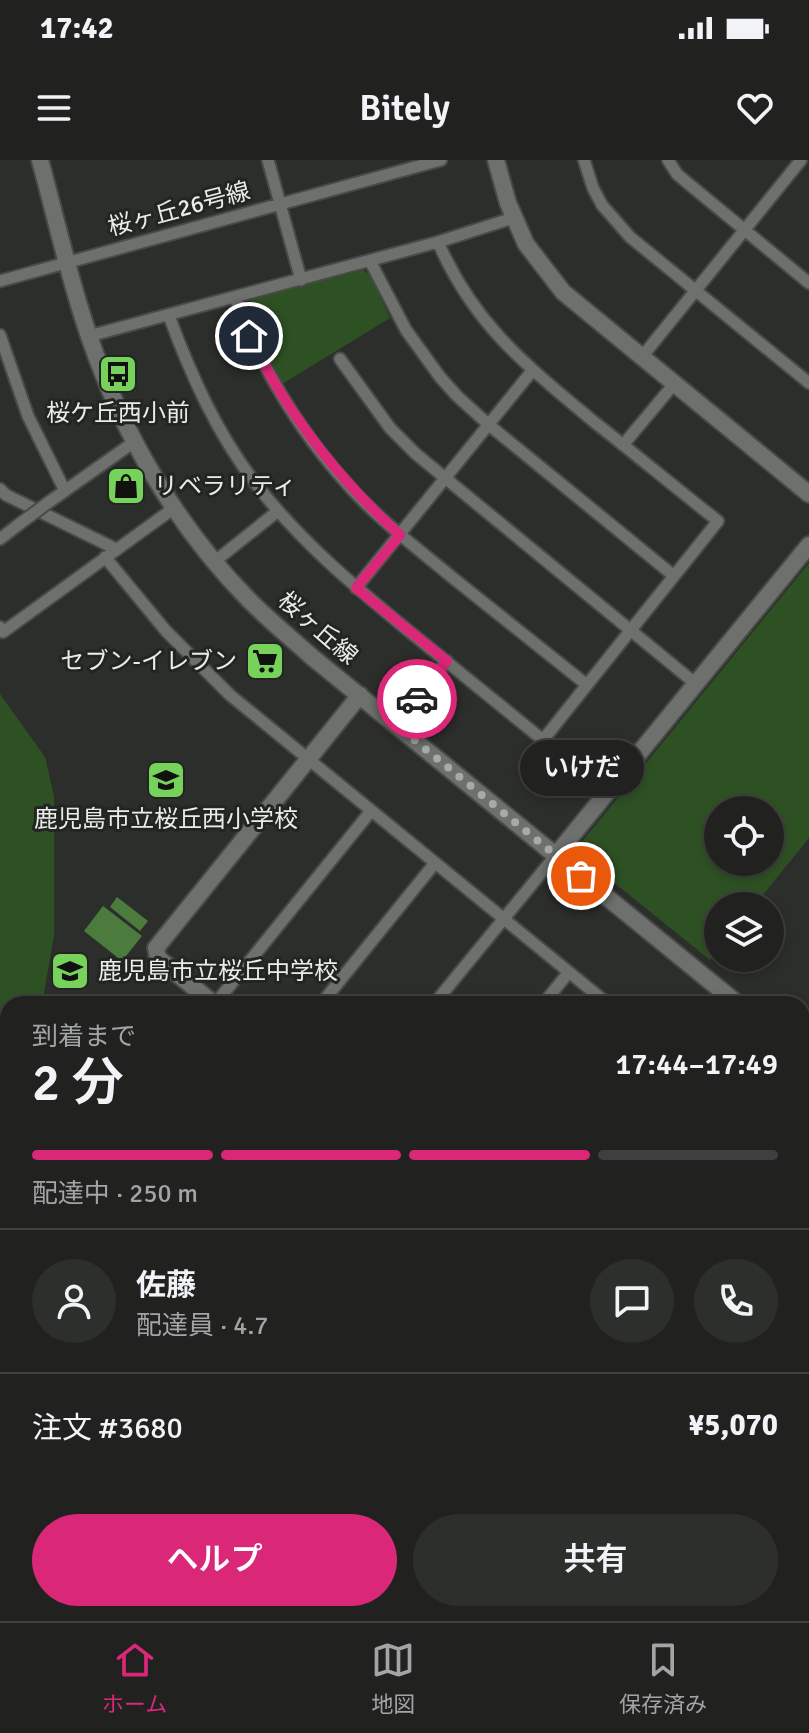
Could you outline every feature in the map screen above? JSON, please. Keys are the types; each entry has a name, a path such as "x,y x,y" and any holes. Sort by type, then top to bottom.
{"street":[{"name":"桜ヶ丘線","path":"40,160 89,336 134,442 174,508 214,562 275,624 728,996"},
{"path":"268,160 301,280"},
{"name":"桜ヶ丘26号線","path":"0,281 441,160"},
{"path":"496,160 513,218 526,244 543,270 563,292 809,494"},
{"path":"584,160 593,188 614,221 694,292 809,383"},
{"path":"668,160 684,180 809,282"},
{"path":"641,358 796,162"},
{"path":"89,336 370,261 513,218"},
{"path":"169,316 183,355 215,421 254,482 278,511 356,588 543,740 718,521 532,371 476,311 438,242"},
{"path":"370,261 393,309 425,358 457,396 674,576"},
{"path":"235,298 263,364 305,432 349,487 400,535 587,685"},
{"path":"0,335 28,416 65,491"},
{"path":"340,359 390,428 445,479 696,684"},
{"path":"356,588 532,371"},
{"path":"623,445 674,384"},
{"path":"0,539 134,442"},
{"path":"0,489 6,495 116,549"},
{"path":"0,627 3,632 174,508"},
{"path":"214,562 278,511"},
{"path":"441,996 809,545"},
{"path":"105,557 144,606 204,671 598,996"},
{"path":"396,725 447,661"},
{"path":"205,996 158,958 156,948 360,695"},
{"path":"221,996 371,811"},
{"path":"327,996 435,863"},
{"path":"550,996 569,972"}],"shaded area":[{"path":"362,269 371,276 390,318 282,384 267,360 245,309 253,298"},
{"path":"809,563 809,838 784,869 784,796 704,796 704,876 778,876 765,892 704,892 704,955 581,856 580,844"},
{"path":"0,694 45,757 54,796 54,936 43,996 0,996"},
{"path":"117,897 148,921 140,931 110,907"},
{"path":"103,906 142,936 122,961 84,931"}],"way so far":[{"path":"417,699 396,725 581,876"}],"place":[{"name":"桜ケ丘西小前","path":"118,374"},
{"name":"リベラリティ","path":"126,486"},
{"name":"セブン-イレブン","path":"265,661"},
{"name":"鹿児島市立桜丘西小学校","path":"166,780"},
{"name":"いけだ","path":"581,876"},
{"name":"鹿児島市立桜丘中学校","path":"70,971"}],"route":[{"path":"249,336 305,432 349,487 400,535 356,588 447,661 417,699"}]}
